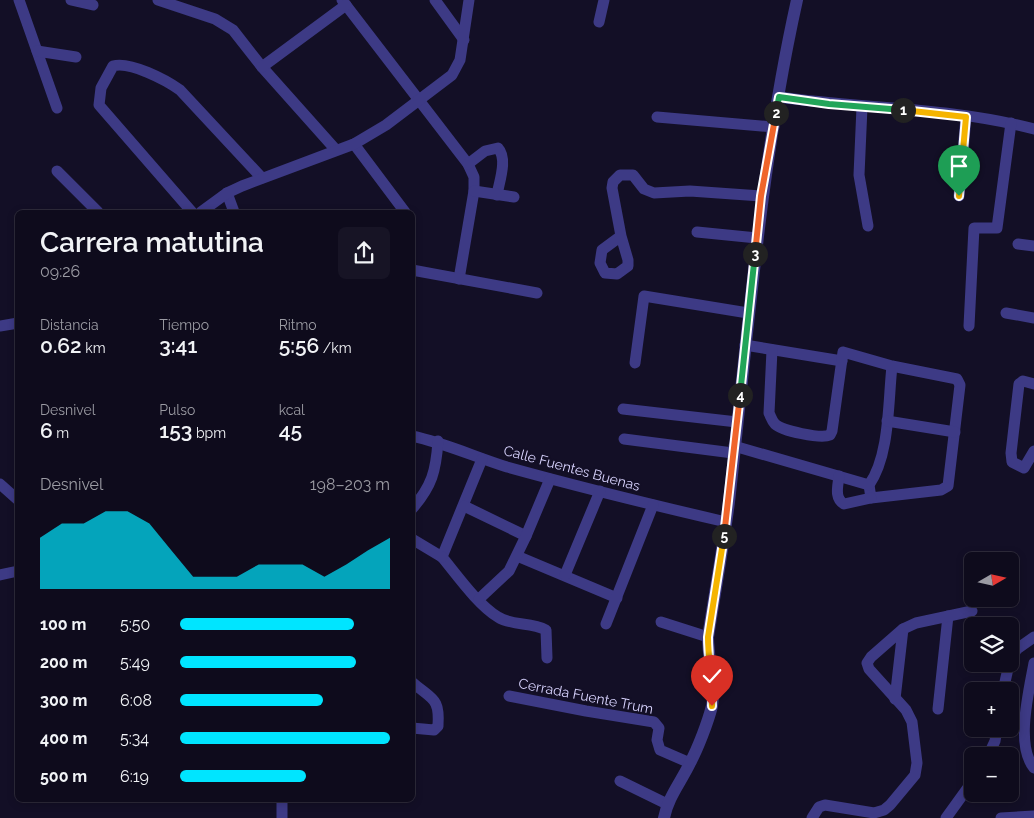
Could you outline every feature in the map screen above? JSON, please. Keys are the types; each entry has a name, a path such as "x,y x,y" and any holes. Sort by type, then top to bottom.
{"street":[{"path":"19,0 57,108"},
{"path":"71,0 93,5"},
{"path":"158,0 215,19 232,30 262,67 336,150"},
{"path":"435,0 464,40"},
{"path":"204,210 227,192 354,144 386,125 452,75 460,60 469,0"},
{"path":"599,22 604,0"},
{"path":"664,818 666,804 690,763 712,706 713,684 708,654 708,637 726,522 761,196 779,97 782,65 796,0"},
{"path":"262,67 344,3 468,164 474,177 474,191 459,279"},
{"path":"37,51 76,57"},
{"path":"190,210 99,105 100,88 113,66 120,64 137,69 166,80 180,90 262,178"},
{"path":"779,97 862,107 932,112 1011,123 1034,129"},
{"path":"862,107 859,176 868,226"},
{"path":"657,116 774,127"},
{"path":"959,196 966,117"},
{"path":"969,326 974,228 997,228 1011,123"},
{"path":"354,144 404,210"},
{"path":"468,164 485,151 498,148 502,153 503,159 497,195"},
{"path":"57,170 96,210"},
{"path":"621,236 612,188 612,182 620,174 633,175 644,189 654,193 690,191 761,196"},
{"path":"474,191 514,198"},
{"path":"227,192 233,210"},
{"path":"697,232 757,238"},
{"path":"1018,244 1034,246"},
{"path":"415,271 538,293"},
{"path":"635,363 644,296 748,313"},
{"path":"1006,313 1034,318"},
{"path":"0,326 15,324"},
{"path":"745,346 842,361"},
{"path":"772,350 769,413 771,420 781,428 821,437 830,435 832,431 843,352 892,366 957,379 960,385 948,486 941,490 872,498 844,504 839,501 837,496 839,476"},
{"path":"868,484 877,473 887,421 892,366"},
{"path":"1034,384 1023,381 1019,384 1011,452 1012,462 1024,468 1034,451"},
{"path":"623,409 737,422"},
{"path":"887,421 955,432"},
{"name":"Calle Fuentes Buenas","path":"415,437 438,441 482,459 550,479 726,522"},
{"path":"624,439 734,450 868,484"},
{"path":"415,506 427,492 434,476 438,441"},
{"path":"442,557 482,459"},
{"path":"479,599 509,571 550,479"},
{"path":"0,484 15,497"},
{"path":"868,484 872,498"},
{"path":"565,575 600,491"},
{"path":"606,624 653,505"},
{"path":"464,506 526,536"},
{"path":"415,541 442,557 479,599 497,616 510,622 540,627 546,630 547,658"},
{"path":"517,556 617,598"},
{"path":"0,575 15,572"},
{"path":"812,818 819,808 824,805 874,813 890,805 915,775 918,763 912,722 906,710 869,669 867,663 871,657 903,629 916,623 972,611"},
{"path":"938,709 948,616"},
{"path":"662,622 708,637"},
{"path":"895,699 903,629"},
{"path":"1019,647 1034,637"},
{"path":"1034,664 1024,742 1026,757 1034,768"},
{"path":"415,684 435,701 439,708 438,726 434,730 415,728"},
{"name":"Cerrada Fuente Trum","path":"509,696 654,722 659,728 657,740 660,750 690,763"},
{"path":"620,781 666,804"},
{"path":"946,818 964,793"},
{"path":"282,802 282,818"},
{"path":"1001,818 1034,816"}],"route":[{"path":"712,706 713,684 708,654 708,637 729,501 761,196 779,97 829,104 932,112 966,117 959,196"}]}
